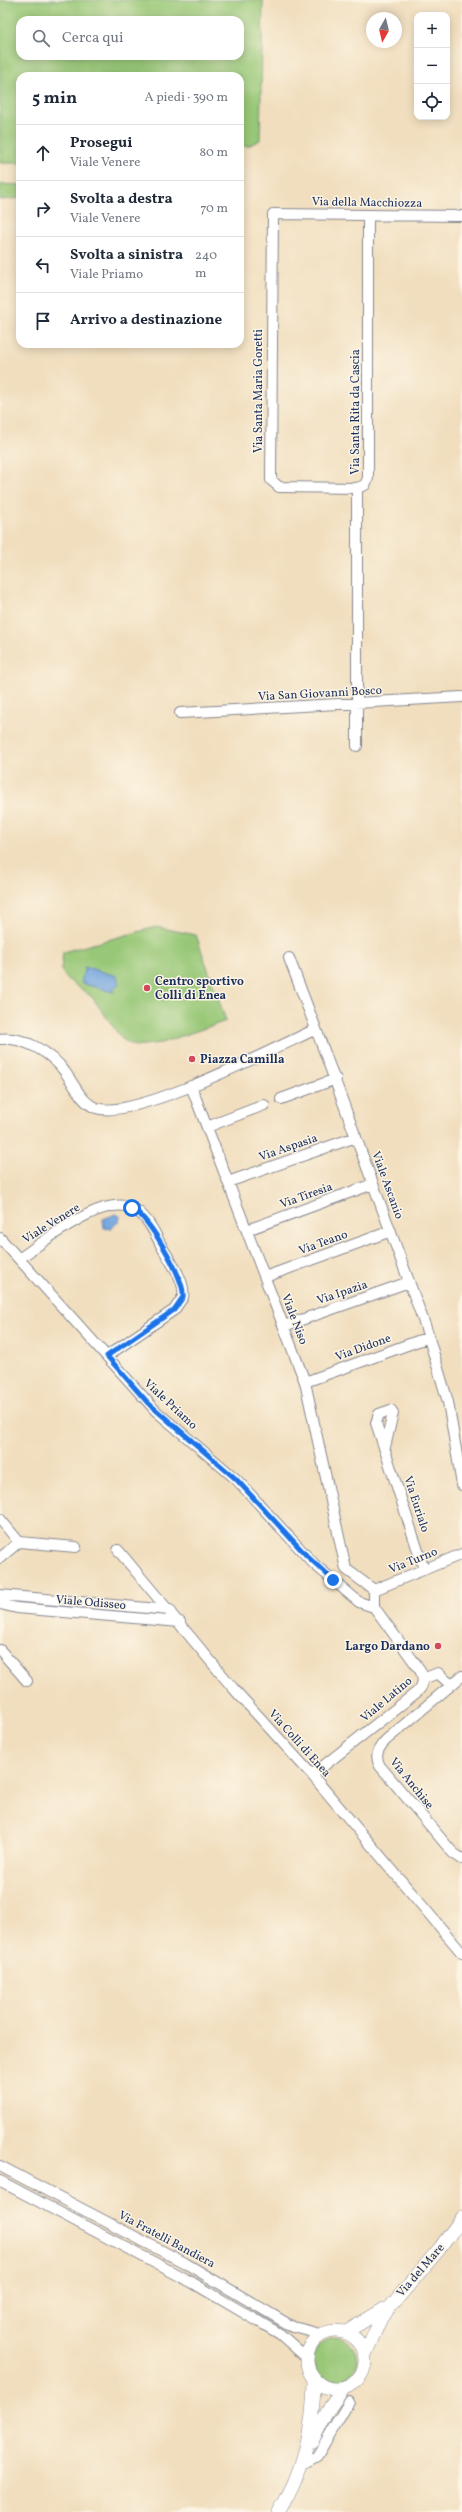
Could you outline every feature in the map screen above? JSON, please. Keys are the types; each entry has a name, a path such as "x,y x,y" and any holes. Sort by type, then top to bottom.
{"main road":[{"name":"Via del Mare","path":"365,2355 375,2328 392,2303 440,2248 462,2218"},
{"name":"Via del Mare","path":"346,2332 366,2322 392,2303"},
{"path":"329,2332 346,2332 358,2341 365,2355 365,2364 360,2376 352,2385 344,2388 331,2389 314,2379 309,2373 306,2357 311,2344 321,2334 329,2332"},
{"path":"279,2512 302,2464 307,2449 314,2403 314,2379"},
{"path":"307,2449 330,2407 344,2388"}],"street":[{"name":"Via della Macchiozza","path":"273,214 462,216"},
{"name":"Via Santa Maria Goretti","path":"273,214 271,480 279,487 357,488"},
{"name":"Via Santa Rita da Cascia","path":"357,746 357,488 365,485 368,478 368,215"},
{"name":"Via San Giovanni Bosco","path":"180,713 462,697"},
{"name":"Viale Ascanio","path":"289,958 336,1079 429,1338 448,1402 462,1485"},
{"path":"0,1039 21,1041 46,1054 63,1069 83,1099 90,1105 102,1109 125,1108 191,1086 316,1029"},
{"path":"281,1099 336,1079"},
{"name":"Viale Niso","path":"191,1086 305,1382 346,1569"},
{"path":"207,1127 264,1105"},
{"name":"Via Aspasia","path":"228,1182 356,1137"},
{"name":"Via Tiresia","path":"247,1230 373,1184"},
{"name":"Viale Venere","path":"20,1258 75,1220 93,1212 122,1205 139,1212 156,1236 181,1283 183,1297 174,1310 107,1356"},
{"name":"Via Teano","path":"265,1277 391,1231"},
{"name":"Viale Priamo","path":"0,1238 20,1258 148,1403 236,1479 307,1556 333,1580 359,1602 374,1607"},
{"name":"Via Ipazia","path":"284,1326 409,1282"},
{"name":"Via Didone","path":"305,1382 429,1338"},
{"name":"Via Eurialo","path":"385,1447 424,1568"},
{"path":"0,1519 20,1542"},
{"path":"0,1558 20,1542 76,1547"},
{"name":"Via Colli di Enea","path":"118,1550 170,1610 233,1688 312,1775 462,1953"},
{"name":"Via Turno","path":"374,1590 424,1568 462,1554"},
{"path":"333,1580 346,1569 374,1590 374,1607"},
{"name":"Viale Odisseo","path":"0,1595 170,1610"},
{"path":"45,1599 46,1611"},
{"name":"Viale Odisseo","path":"0,1604 46,1611 180,1622"},
{"name":"Viale Latino","path":"312,1775 418,1692 422,1686 423,1679 418,1667 374,1607"},
{"path":"0,1650 27,1681"},
{"path":"423,1679 438,1673 451,1685"},
{"name":"Via Anchise","path":"462,1676 382,1744 378,1751 377,1758 380,1766 453,1853 462,1859"},
{"name":"Via Fratelli Bandiera","path":"0,2166 166,2252 293,2327 321,2334"},
{"path":"0,2181 204,2289 280,2334 306,2357"},
{"path":"302,2464 317,2456 349,2402"}],"green space":[{"path":"0,0 263,0 260,140 248,146 244,146 244,72 16,72 16,163 0,163"},
{"path":"0,184 16,185 16,198 0,200"},
{"name":"Centro sportivo Colli di Enea","path":"156,927 196,935 226,1021 161,1043 135,1046 122,1039 92,997 66,978 61,970 63,952"},
{"path":"331,2338 339,2338 351,2344 357,2356 357,2364 351,2376 339,2382 331,2382 319,2376 313,2364 313,2356 319,2344"}],"water":[{"path":"85,967 117,976 119,985 114,988 113,992 81,983"},
{"path":"116,1214 120,1216 119,1221 111,1229 104,1228 103,1219"}],"place":[{"name":"Centro sportivo Colli di Enea","path":"147,988"},
{"name":"Piazza Camilla","path":"192,1059"},
{"name":"Largo Dardano","path":"438,1646"}],"route":[{"path":"132,1208 139,1212 146,1220 156,1236 181,1283 184,1290 183,1297 182,1302 174,1310 107,1356 148,1403 236,1479 314,1564 333,1580"}]}
